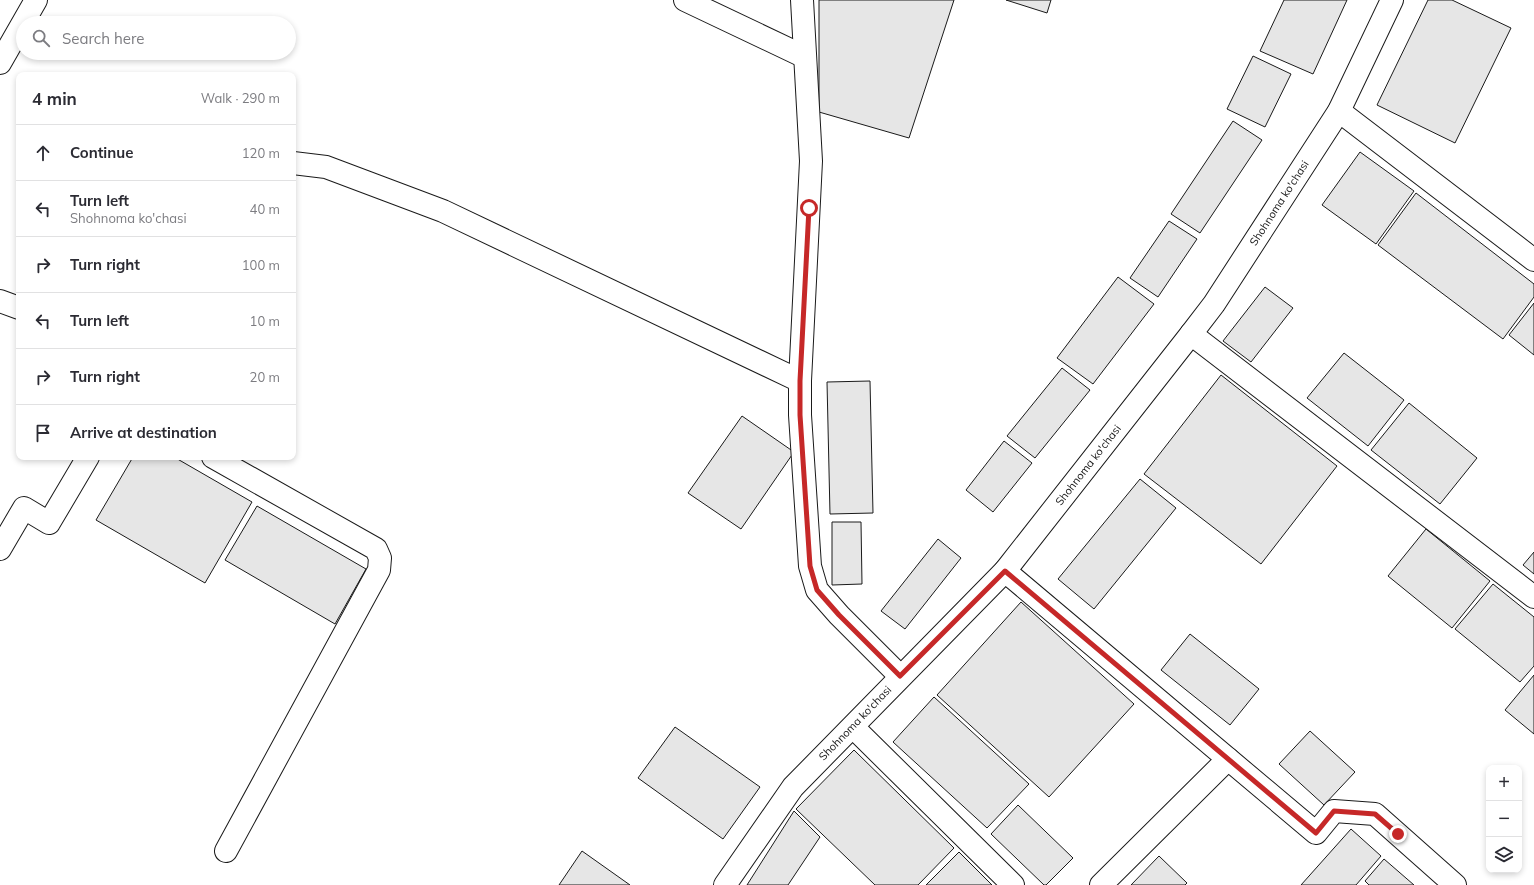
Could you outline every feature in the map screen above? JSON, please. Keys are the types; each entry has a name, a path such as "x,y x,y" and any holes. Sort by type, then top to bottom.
{"street":[{"path":"27,16 36,0"},
{"path":"685,0 805,58"},
{"path":"802,0 811,161 800,381 800,415 810,566 817,590 839,615 900,676"},
{"name":"Shohnoma ko'chasi","path":"725,885 793,787 853,727 900,676 1005,571 1214,304 1339,111 1392,0"},
{"path":"0,63 16,35"},
{"path":"1339,111 1534,260"},
{"path":"296,163 326,168 443,211 800,381"},
{"path":"0,302 16,307"},
{"path":"1191,334 1534,597"},
{"path":"0,549 24,508 49,523 86,460"},
{"path":"218,460 376,549 380,558 379,570 226,851"},
{"path":"1005,571 1316,833 1334,811 1375,814 1455,885"},
{"path":"853,727 1013,885"},
{"path":"1101,885 1228,759"}],"building":[{"path":"819,0 954,0 909,138 819,112"},
{"path":"1006,0 1051,0 1047,13"},
{"path":"1284,0 1347,0 1313,74 1260,51"},
{"path":"1428,0 1452,0 1511,28 1455,143 1377,105"},
{"path":"1253,56 1291,74 1265,127 1227,109"},
{"path":"1233,121 1262,140 1200,233 1171,214"},
{"path":"1360,152 1414,191 1376,244 1322,205"},
{"path":"1416,193 1534,284 1534,297 1503,339 1378,245"},
{"path":"1169,221 1197,239 1158,297 1130,278"},
{"path":"1118,277 1154,304 1093,384 1057,358"},
{"path":"1265,287 1293,308 1251,362 1223,341"},
{"path":"1534,303 1534,355 1509,335"},
{"path":"1344,353 1404,400 1368,446 1307,398"},
{"path":"1062,368 1090,390 1035,458 1007,436"},
{"path":"1221,375 1337,466 1261,564 1144,474"},
{"path":"870,381 873,513 830,514 827,382"},
{"path":"1409,403 1477,458 1440,504 1371,450"},
{"path":"742,416 794,452 741,529 688,493"},
{"path":"1004,441 1032,463 993,512 966,490"},
{"path":"131,460 179,460 252,502 205,583 96,520"},
{"path":"1140,479 1176,508 1094,609 1058,579"},
{"path":"257,506 366,569 335,624 225,560"},
{"path":"832,522 861,522 862,584 832,585"},
{"path":"1426,529 1490,581 1452,628 1388,576"},
{"path":"938,539 961,558 905,629 881,611"},
{"path":"1534,552 1534,574 1523,565"},
{"path":"1493,584 1534,617 1534,666 1520,682 1455,629"},
{"path":"1021,602 1134,704 1049,797 937,695"},
{"path":"1190,634 1259,689 1230,725 1161,670"},
{"path":"1534,675 1534,734 1505,710"},
{"path":"934,697 1029,784 987,828 893,742"},
{"path":"675,727 760,787 723,839 638,778"},
{"path":"1310,731 1355,772 1324,805 1279,764"},
{"path":"854,750 954,848 918,885 875,885 796,809"},
{"path":"1018,805 1073,858 1046,885 1044,885 991,834"},
{"path":"794,811 820,837 788,885 747,885"},
{"path":"1351,829 1381,856 1356,885 1301,885"},
{"path":"582,851 630,885 559,885"},
{"path":"959,852 992,885 926,885"},
{"path":"1159,856 1187,883 1185,885 1131,885"},
{"path":"1384,859 1414,885 1369,885 1365,881"}],"route":[{"path":"809,208 800,381 800,415 810,566 817,590 839,615 900,676 1005,571 1316,833 1334,811 1375,814 1398,834"}]}
